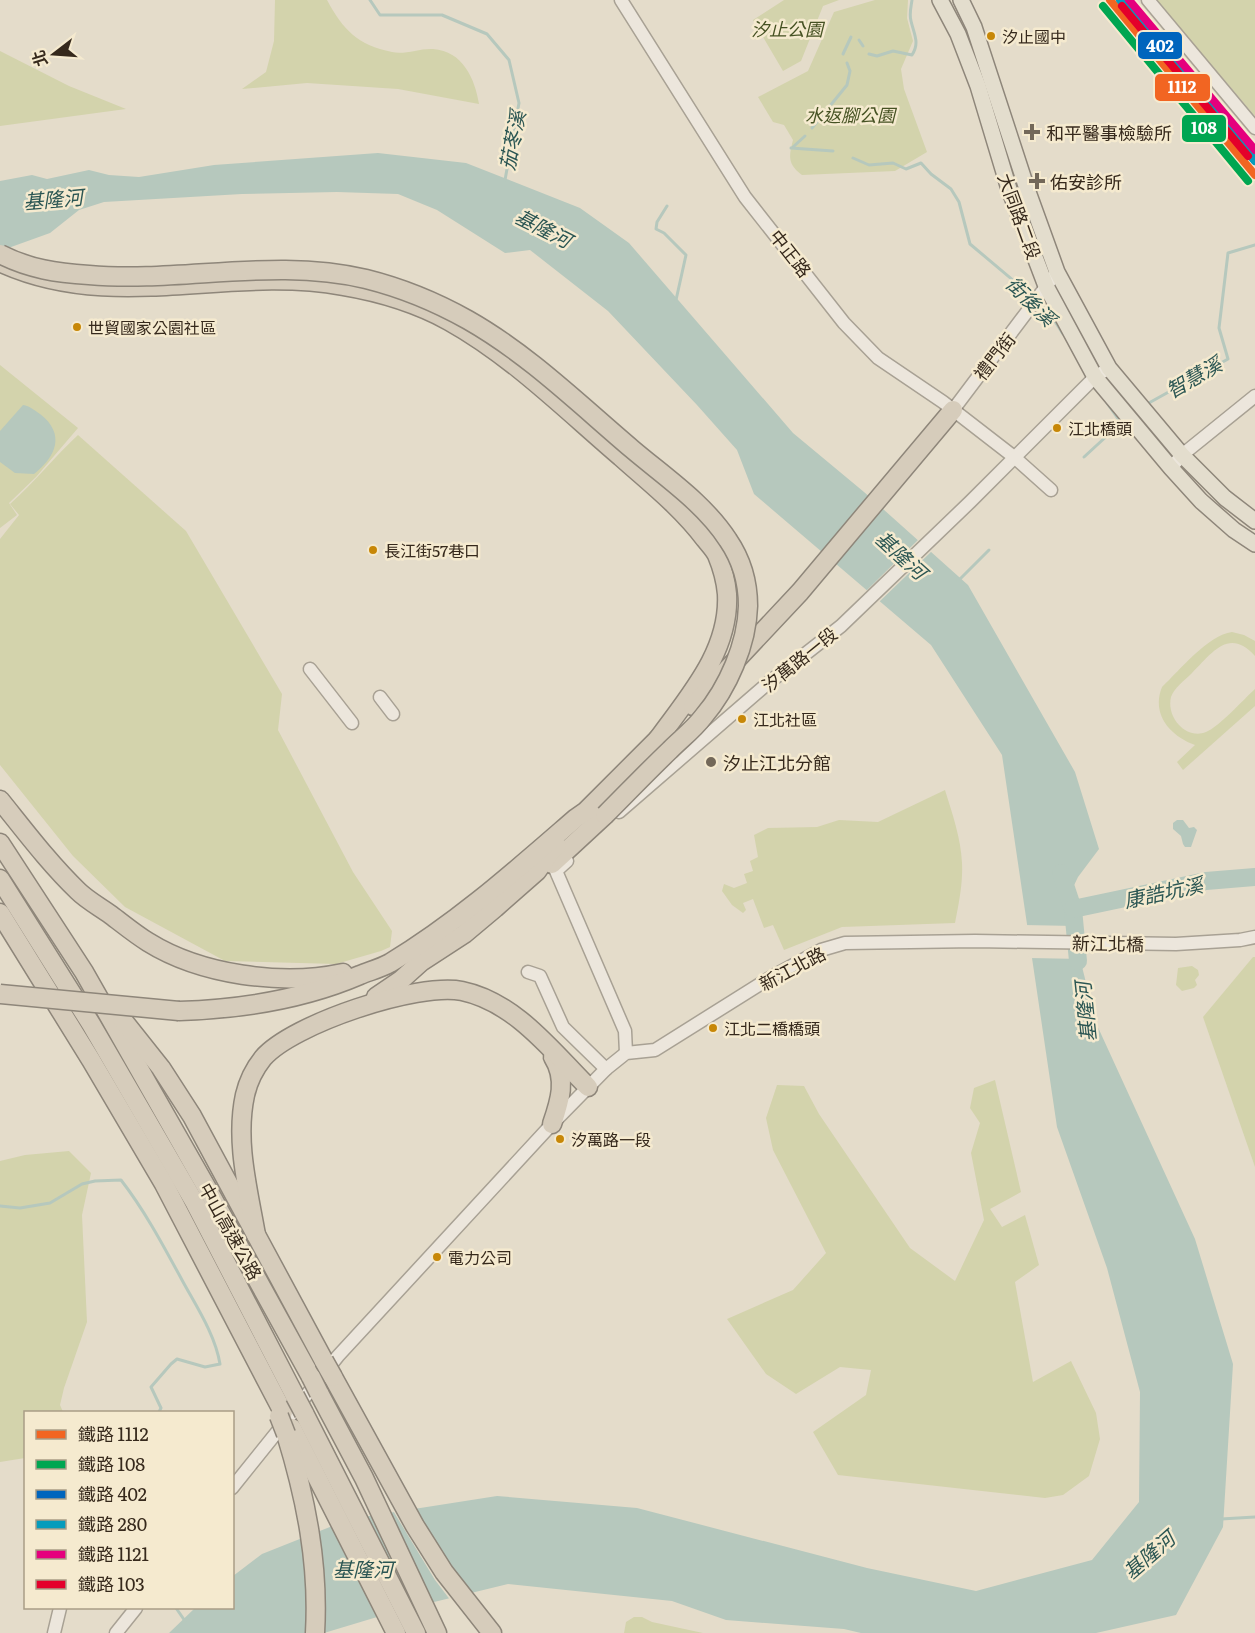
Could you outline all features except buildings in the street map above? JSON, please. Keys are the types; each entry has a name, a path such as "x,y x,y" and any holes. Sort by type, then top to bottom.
{"highway":[{"path":"0,254 20,264 41,270 116,278 263,271 326,272 366,279 422,297 468,320 524,357 685,493 711,518 728,540 738,559 745,579 748,607 743,639 721,692 703,717 605,815 552,864 537,871"},
{"path":"0,262 26,274 102,288 308,280 382,294 448,321 487,345 583,424 688,516 716,554 724,576 727,595 725,624 715,654 706,671 658,739"},
{"path":"366,1004 402,980 415,956 439,932 586,811 692,707 800,592 952,410"},
{"path":"0,800 41,851 79,892 148,943 207,968 271,978 312,978 350,972 415,956"},
{"path":"0,1004 105,1014 176,1017 292,999 345,982 388,964 415,956 464,934 537,871 549,854 582,823 586,811"},
{"name":"中山高速公路","path":"0,843 84,972 311,1377 364,1478 432,1629"},
{"name":"中山高速公路","path":"0,879 91,1024 195,1203 342,1486 432,1629"},
{"path":"0,913 164,1184 285,1423 329,1500 396,1633"},
{"path":"84,972 161,1068 192,1116 395,1491 444,1572 492,1633"},
{"path":"256,1235 243,1157 242,1121 245,1093 264,1056 293,1035 366,1004 423,990 462,991 487,1000 532,1029 588,1087"},
{"path":"0,994 176,1017"},
{"path":"544,1043 557,1062 561,1073 561,1099 552,1124"},
{"path":"285,1423 306,1509 315,1563 315,1633"}],"main road":[{"name":"大同路二段","path":"940,0 958,34 986,114 1039,295 1092,380 1105,390 1201,501 1234,530 1255,544"},
{"name":"大同路二段","path":"961,0 974,27 1057,272 1109,368 1182,455 1225,498 1255,521"},
{"path":"986,114 1002,109"}],"street":[{"name":"中正路","path":"621,0 745,197 844,323 878,358 952,410 1051,490"},
{"path":"1148,0 1255,128"},
{"name":"禮門街","path":"952,410 1057,272"},
{"path":"1014,458 1092,380 1109,368"},
{"path":"1171,468 1182,455 1255,396"},
{"name":"汐萬路一段","path":"626,1053 625,1031 556,871 767,684 847,620 1014,458"},
{"path":"310,669 352,723"},
{"path":"380,697 393,714"},
{"name":"新江北橋","path":"975,941 1176,944 1255,937"},
{"name":"新江北路","path":"626,1053 655,1050 773,976 821,950 845,943 975,941"},
{"path":"528,972 540,976 563,1027 606,1069"},
{"path":"234,1486 338,1356 552,1124 606,1069 626,1053"},
{"path":"54,1633 60,1609"},
{"path":"116,1633 135,1609"}],"green space":[{"path":"275,0 327,0 339,20 353,35 380,49 397,53 433,49 452,55 460,61 471,76 479,104 398,89 307,83 242,89 266,72 274,41"},
{"name":"汐止公園","path":"784,0 839,0 823,6 801,61 783,71 753,20"},
{"name":"水返腳公園","path":"875,0 908,0 907,18 913,41 901,69 904,89 927,152 895,171 802,175 790,159 793,140 784,125 773,122 758,97 808,71 834,12"},
{"path":"1156,0 1255,0 1255,116"},
{"path":"0,51 69,86 126,109 0,126"},
{"path":"0,365 78,428 36,477 9,503 17,515 0,528"},
{"path":"78,435 186,531 282,694 278,730 353,872 392,931 390,947 336,964 225,961 125,907 73,856 0,765 0,539 19,515 10,504"},
{"path":"1232,632 1255,641 1255,656 1237,644 1229,643 1221,646 1175,690 1171,697 1172,712 1179,725 1185,730 1199,734 1217,725 1255,689 1255,706 1183,770 1177,762 1195,745 1178,736 1165,723 1159,706 1162,687 1204,646 1213,639"},
{"path":"945,790 958,835 962,863 955,923 842,927 784,950 773,925 764,928 753,899 743,903 746,910 743,913 732,905 722,891 724,884 734,888 747,883 744,874 753,871 750,861 758,857 754,835 768,828 817,827 839,820 878,822"},
{"path":"1255,957 1255,1167 1203,1017"},
{"path":"1192,966 1198,970 1199,975 1195,980 1197,985 1182,991 1176,985 1178,968"},
{"path":"995,1080 1021,1192 990,1209 1002,1227 1025,1215 1039,1265 1015,1282 1033,1382 1071,1361 1096,1413 1100,1439 1089,1476 1063,1495 1045,1498 838,1475 813,1432 866,1395 871,1370 840,1367 796,1394 766,1374 727,1319 793,1290 826,1253 773,1150 766,1118 777,1085 804,1086 819,1114 910,1248 955,1281 984,1220 971,1153 980,1123 970,1108 974,1088"},
{"path":"69,1151 91,1173 82,1215 87,1322 64,1388 60,1405 63,1411 24,1411 24,1458 0,1462 0,1161 25,1155"},
{"path":"634,1617 642,1617 652,1622 703,1633 624,1633 626,1622"}],"water":[{"name":"基隆河","path":"378,153 466,163 580,208 629,243 793,433 864,492 968,585 1075,772 1099,849 1078,877 1066,902 1096,1023 1195,1239 1233,1364 1223,1527 1176,1615 1096,1633 861,1633 844,1629 726,1620 672,1601 508,1584 397,1611 324,1633 169,1633 194,1609 234,1609 234,1575 262,1554 350,1519 497,1496 637,1508 867,1568 976,1591 1092,1560 1139,1502 1140,1392 1107,1268 1057,1127 1002,755 931,645 754,494 737,450 608,311 530,250 505,253 437,210 398,194 337,192 242,194 104,202 79,210 50,233 0,251 0,181 32,175 47,179 89,170 109,175 139,177 214,165"},
{"path":"23,405 40,414 48,422 55,437 52,453 34,474 15,473 0,462 0,431"},
{"path":"1183,820 1189,828 1194,827 1197,830 1191,847 1185,847 1181,836 1173,829 1173,823"}],"pier":[{"path":"920,538 933,550 878,603 865,592"},
{"path":"1024,925 1075,926 1083,959 1029,958"},
{"path":"406,1507 465,1597 451,1601 435,1580 392,1509"}],"waterway":[{"name":"茄苳溪","path":"370,0 380,15 442,15 487,34 509,60 519,103 505,180"},
{"path":"869,54 877,56 893,51 912,55 916,42 910,16 912,0"},
{"path":"843,54 851,37"},
{"path":"859,40 863,46"},
{"path":"812,128 847,85 850,71 847,63"},
{"path":"793,147 805,136"},
{"path":"791,148 833,151"},
{"name":"街後溪","path":"853,158 869,165 893,163 906,169 921,163 951,189 959,202 970,244 1033,297"},
{"path":"667,206 657,222 656,229 664,233 686,255 676,300"},
{"name":"智慧溪","path":"1147,404 1228,359 1219,328 1228,253 1255,245"},
{"name":"街後溪","path":"1038,302 1049,312 1063,334"},
{"name":"街後溪","path":"1107,403 1121,423"},
{"name":"智慧溪","path":"1084,457 1122,422"},
{"name":"智慧溪","path":"958,581 989,550"},
{"name":"基隆河","path":"1061,873 1073,909 1078,961"},
{"name":"康誥坑溪","path":"1073,909 1206,881 1255,877"},
{"path":"0,1206 20,1208 50,1203 82,1184 121,1180 153,1228 199,1310 214,1342 220,1364 205,1367 177,1359 151,1387 161,1408 160,1411"},
{"path":"1221,1519 1255,1517"},
{"path":"177,1609 185,1621"}],"railway":[{"path":"1224,114 1255,155"},
{"path":"1233,148 1255,173"}],"rail line":[{"name":"1112","path":"1110,0 1255,175"},
{"name":"280","path":"1120,0 1255,161"},
{"name":"402","path":"1122,0 1255,161"},
{"name":"1121","path":"1129,0 1255,150"},
{"name":"108","path":"1103,6 1248,181"},
{"name":"103","path":"1122,6 1248,156"}],"place":[{"name":"汐止國中","path":"991,36"},
{"name":"和平醫事檢驗所","path":"1032,132"},
{"name":"佑安診所","path":"1037,181"},
{"name":"世貿國家公園社區","path":"77,327"},
{"name":"江北橋頭","path":"1057,428"},
{"name":"長江街57巷口","path":"373,550"},
{"name":"江北社區","path":"742,719"},
{"name":"汐止江北分館","path":"711,762"},
{"name":"江北二橋橋頭","path":"713,1028"},
{"name":"汐萬路一段","path":"560,1139"},
{"name":"電力公司","path":"437,1257"}]}
